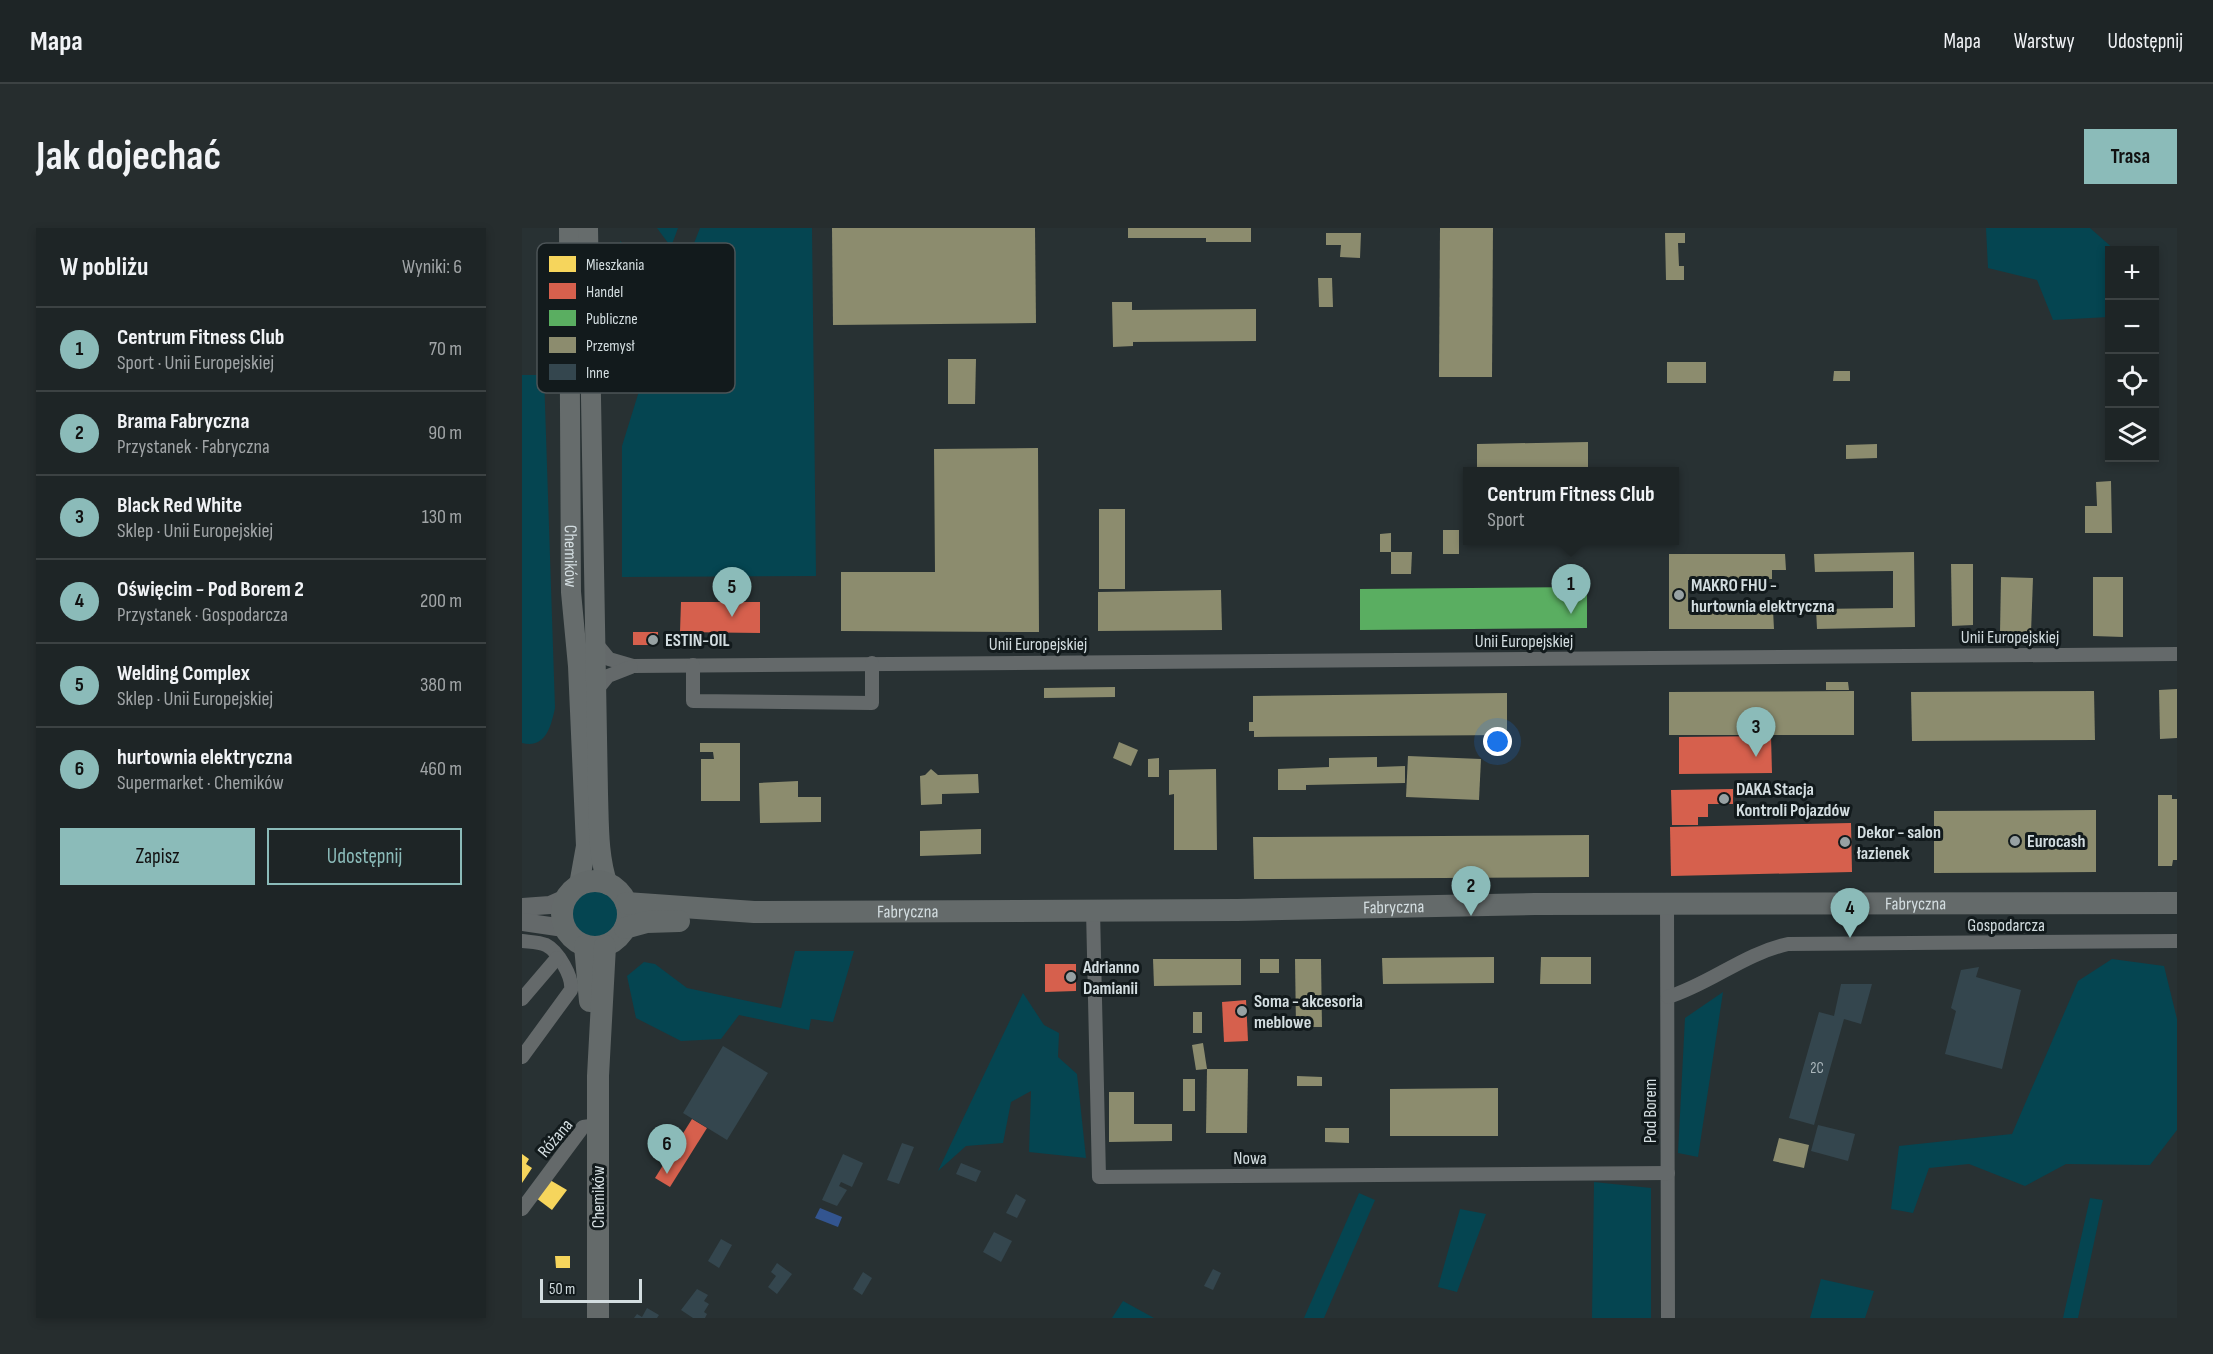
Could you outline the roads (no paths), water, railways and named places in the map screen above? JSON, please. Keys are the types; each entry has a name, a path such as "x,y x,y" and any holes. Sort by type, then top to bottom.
{"main road":[{"name":"Chemików","path":"568,228 568,243"},
{"name":"Chemików","path":"588,228 588,243"},
{"name":"Chemików","path":"569,393 571,592 578,666 586,846 573,891"},
{"name":"Chemików","path":"590,393 593,640 600,836 604,872 608,885"},
{"path":"594,882 608,885 626,903 625,928 614,941 595,946 569,936 564,928 562,907 573,891 594,882"},
{"name":"Fabryczna","path":"626,903 754,912 1666,904 1871,906 2177,903"},
{"name":"Fabryczna","path":"625,928 647,922 754,912"},
{"name":"Chemików","path":"595,946 598,1076 598,1318"}],"street":[{"name":"Unii Europejskiej","path":"593,640 609,659 633,666 2177,654"},
{"path":"693,665 693,701 872,703 872,663"},
{"name":"Unii Europejskiej","path":"595,692 608,676 633,666"},
{"path":"522,907 550,905 573,891"},
{"name":"Pod Borem","path":"1666,904 1668,1318"},
{"name":"Nowa","path":"1092,910 1099,1177 1668,1173"},
{"path":"522,922 564,928"},
{"path":"522,941 549,946 569,971 571,990 522,1057"},
{"name":"Gospodarcza","path":"1668,997 1710,978 1747,956 1764,949 1788,944 2177,941"},
{"path":"522,999 557,958"},
{"name":"Różana","path":"522,1209 583,1127 598,1125"}],"water":[{"path":"820,1208 842,1217 838,1227 815,1218"}],"place":[{"name":"MAKRO FHU - hurtownia elektryczna","path":"1679,595"},
{"name":"Centrum Fitness Club","path":"1571,614"},
{"name":"Welding Complex","path":"732,617"},
{"name":"ESTIN-OIL","path":"653,640"},
{"name":"Black Red White","path":"1756,757"},
{"name":"DAKA Stacja Kontroli Pojazdów","path":"1724,799"},
{"name":"Eurocash","path":"2015,841"},
{"name":"Dekor - salon łazienek","path":"1845,842"},
{"name":"Brama Fabryczna","path":"1471,916"},
{"name":"Oświęcim - Pod Borem 2","path":"1850,938"},
{"name":"Adrianno Damianii","path":"1071,977"},
{"name":"Soma - akcesoria meblowe","path":"1242,1011"},
{"name":"hurtownia elektryczna","path":"667,1174"}]}
